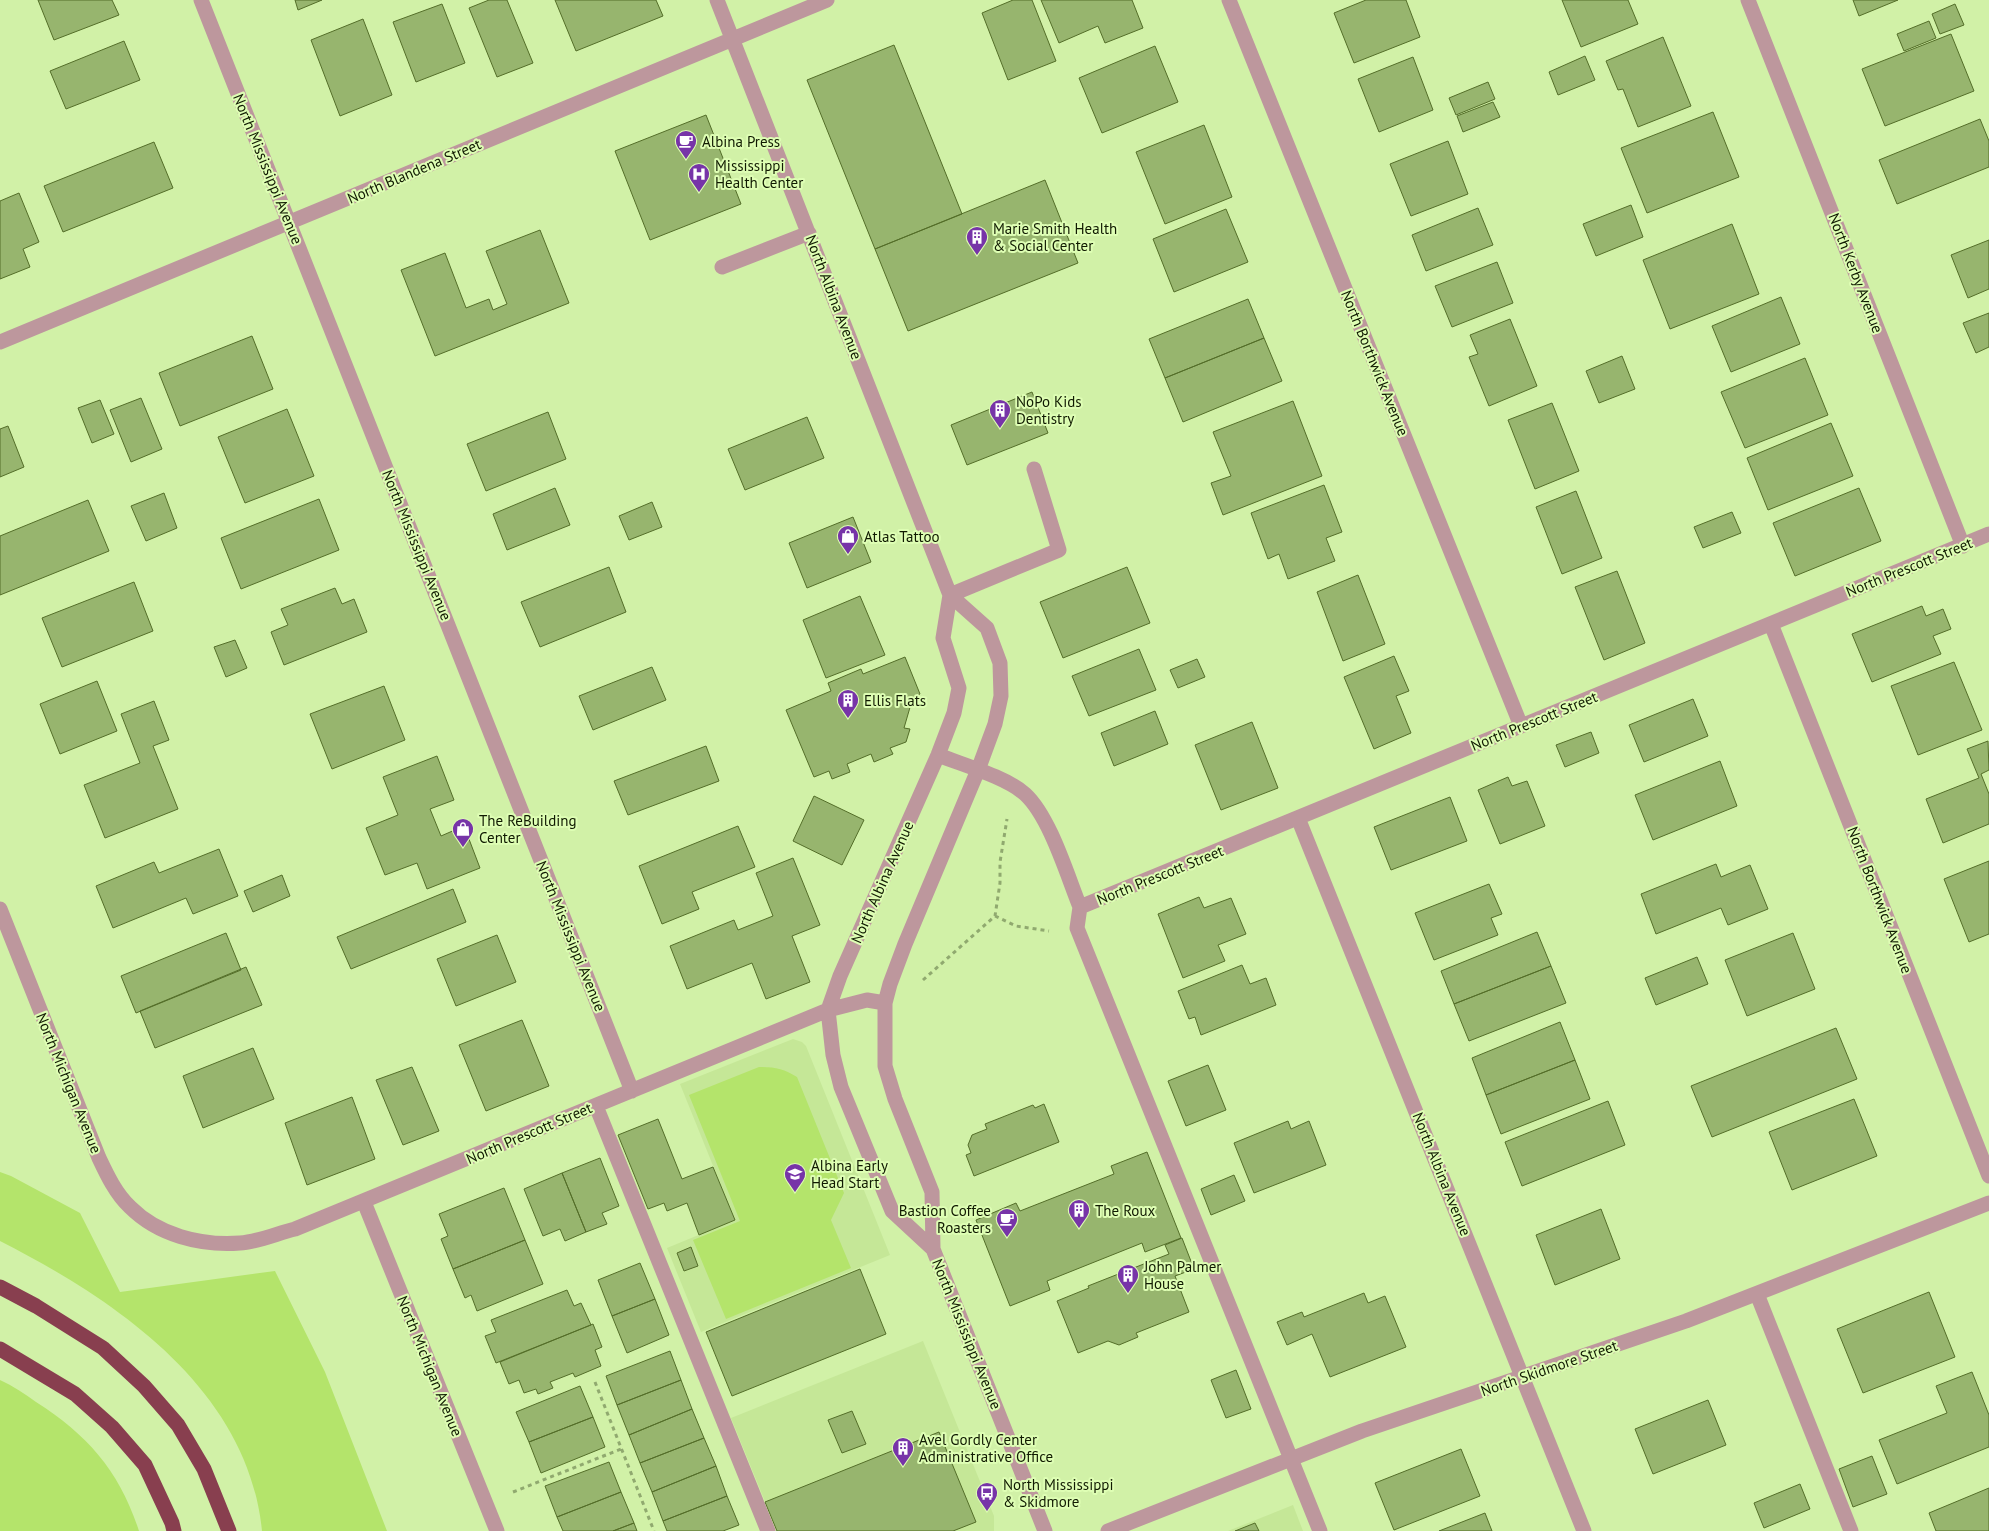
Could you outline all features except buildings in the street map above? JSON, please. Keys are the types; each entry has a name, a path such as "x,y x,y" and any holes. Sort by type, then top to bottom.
{"highway":[{"path":"0,1287 36,1306 103,1348 144,1386 178,1425 204,1469 229,1531"},
{"path":"0,1348 75,1394 112,1427 145,1465 174,1531"}],"street":[{"name":"North Mississippi Avenue","path":"200,0 632,1091"},
{"name":"North Albina Avenue","path":"717,0 950,595 987,628 1000,664 1001,696 995,724 978,770 905,944 885,1003"},
{"name":"North Blandena Street","path":"0,342 827,0"},
{"name":"North Borthwick Avenue","path":"1229,0 1522,726"},
{"name":"North Kerby Avenue","path":"1748,0 1963,546"},
{"path":"722,266 809,233"},
{"path":"950,595 1059,550 1034,469"},
{"name":"North Prescott Street","path":"1080,907 1989,534"},
{"name":"North Albina Avenue","path":"828,1010 840,976 938,754 954,713 958,688 944,638 950,595"},
{"name":"North Borthwick Avenue","path":"1771,624 1989,1176"},
{"path":"938,754 1011,785 1025,794 1035,806 1047,827 1080,907 1077,928 1320,1531"},
{"name":"North Albina Avenue","path":"1298,818 1524,1377 1584,1531"},
{"name":"North Michigan Avenue","path":"0,909 98,1158 110,1180 129,1206 149,1222 169,1233"},
{"name":"North Prescott Street","path":"169,1233 203,1242 241,1243 295,1229 828,1010 867,1000 885,1003"},
{"name":"North Mississippi Avenue","path":"885,1003 885,1066 895,1099 932,1192 933,1249 1045,1531"},
{"name":"North Mississippi Avenue","path":"828,1010 833,1055 842,1087 892,1211 933,1249"},
{"path":"596,1106 768,1531"},
{"name":"North Michigan Avenue","path":"364,1202 497,1531"},
{"name":"North Skidmore Street","path":"1108,1531 1362,1431 1686,1321 1989,1202"},
{"path":"1757,1294 1851,1531"}],"path":[{"path":"918,983 926,978 994,916 1000,883 1000,862 1011,785"},
{"path":"994,916 1016,926 1044,931 1077,928"},
{"path":"594,1382 654,1531"},
{"path":"537,1483 621,1449"}],"shaded area":[{"name":"Albina Early Head Start","path":"793,1039 802,1042 806,1046 890,1255 701,1332 667,1248 735,1220 680,1084"},
{"name":"Albina Early Head Start","path":"759,1067 779,1069 797,1077 844,1193 831,1220 851,1268 726,1319 693,1240 740,1221 689,1095"},
{"path":"0,1172 80,1213 120,1292 275,1271 325,1372 387,1531 262,1531 251,1480 231,1434 204,1392 169,1355 130,1321 88,1291 0,1241"},
{"path":"923,1341 994,1516 994,1531 777,1531 731,1418"},
{"path":"0,1380 19,1390 55,1415 100,1457 122,1491 139,1531 0,1531"},
{"path":"1293,1505 1303,1531 1228,1531"}],"place":[{"name":"Albina Press","path":"686,160"},
{"name":"Mississippi Health Center","path":"699,193"},
{"name":"Marie Smith Health & Social Center","path":"977,256"},
{"name":"NoPo Kids Dentistry","path":"1000,429"},
{"name":"Atlas Tattoo","path":"848,555"},
{"name":"Ellis Flats","path":"848,719"},
{"name":"The ReBuilding Center","path":"463,848"},
{"name":"Albina Early Head Start","path":"795,1193"},
{"name":"The Roux","path":"1079,1229"},
{"name":"Bastion Coffee Roasters","path":"1007,1238"},
{"name":"John Palmer House","path":"1128,1294"},
{"name":"Avel Gordly Center Administrative Office","path":"903,1467"},
{"name":"North Mississippi & Skidmore","path":"987,1512"}]}
